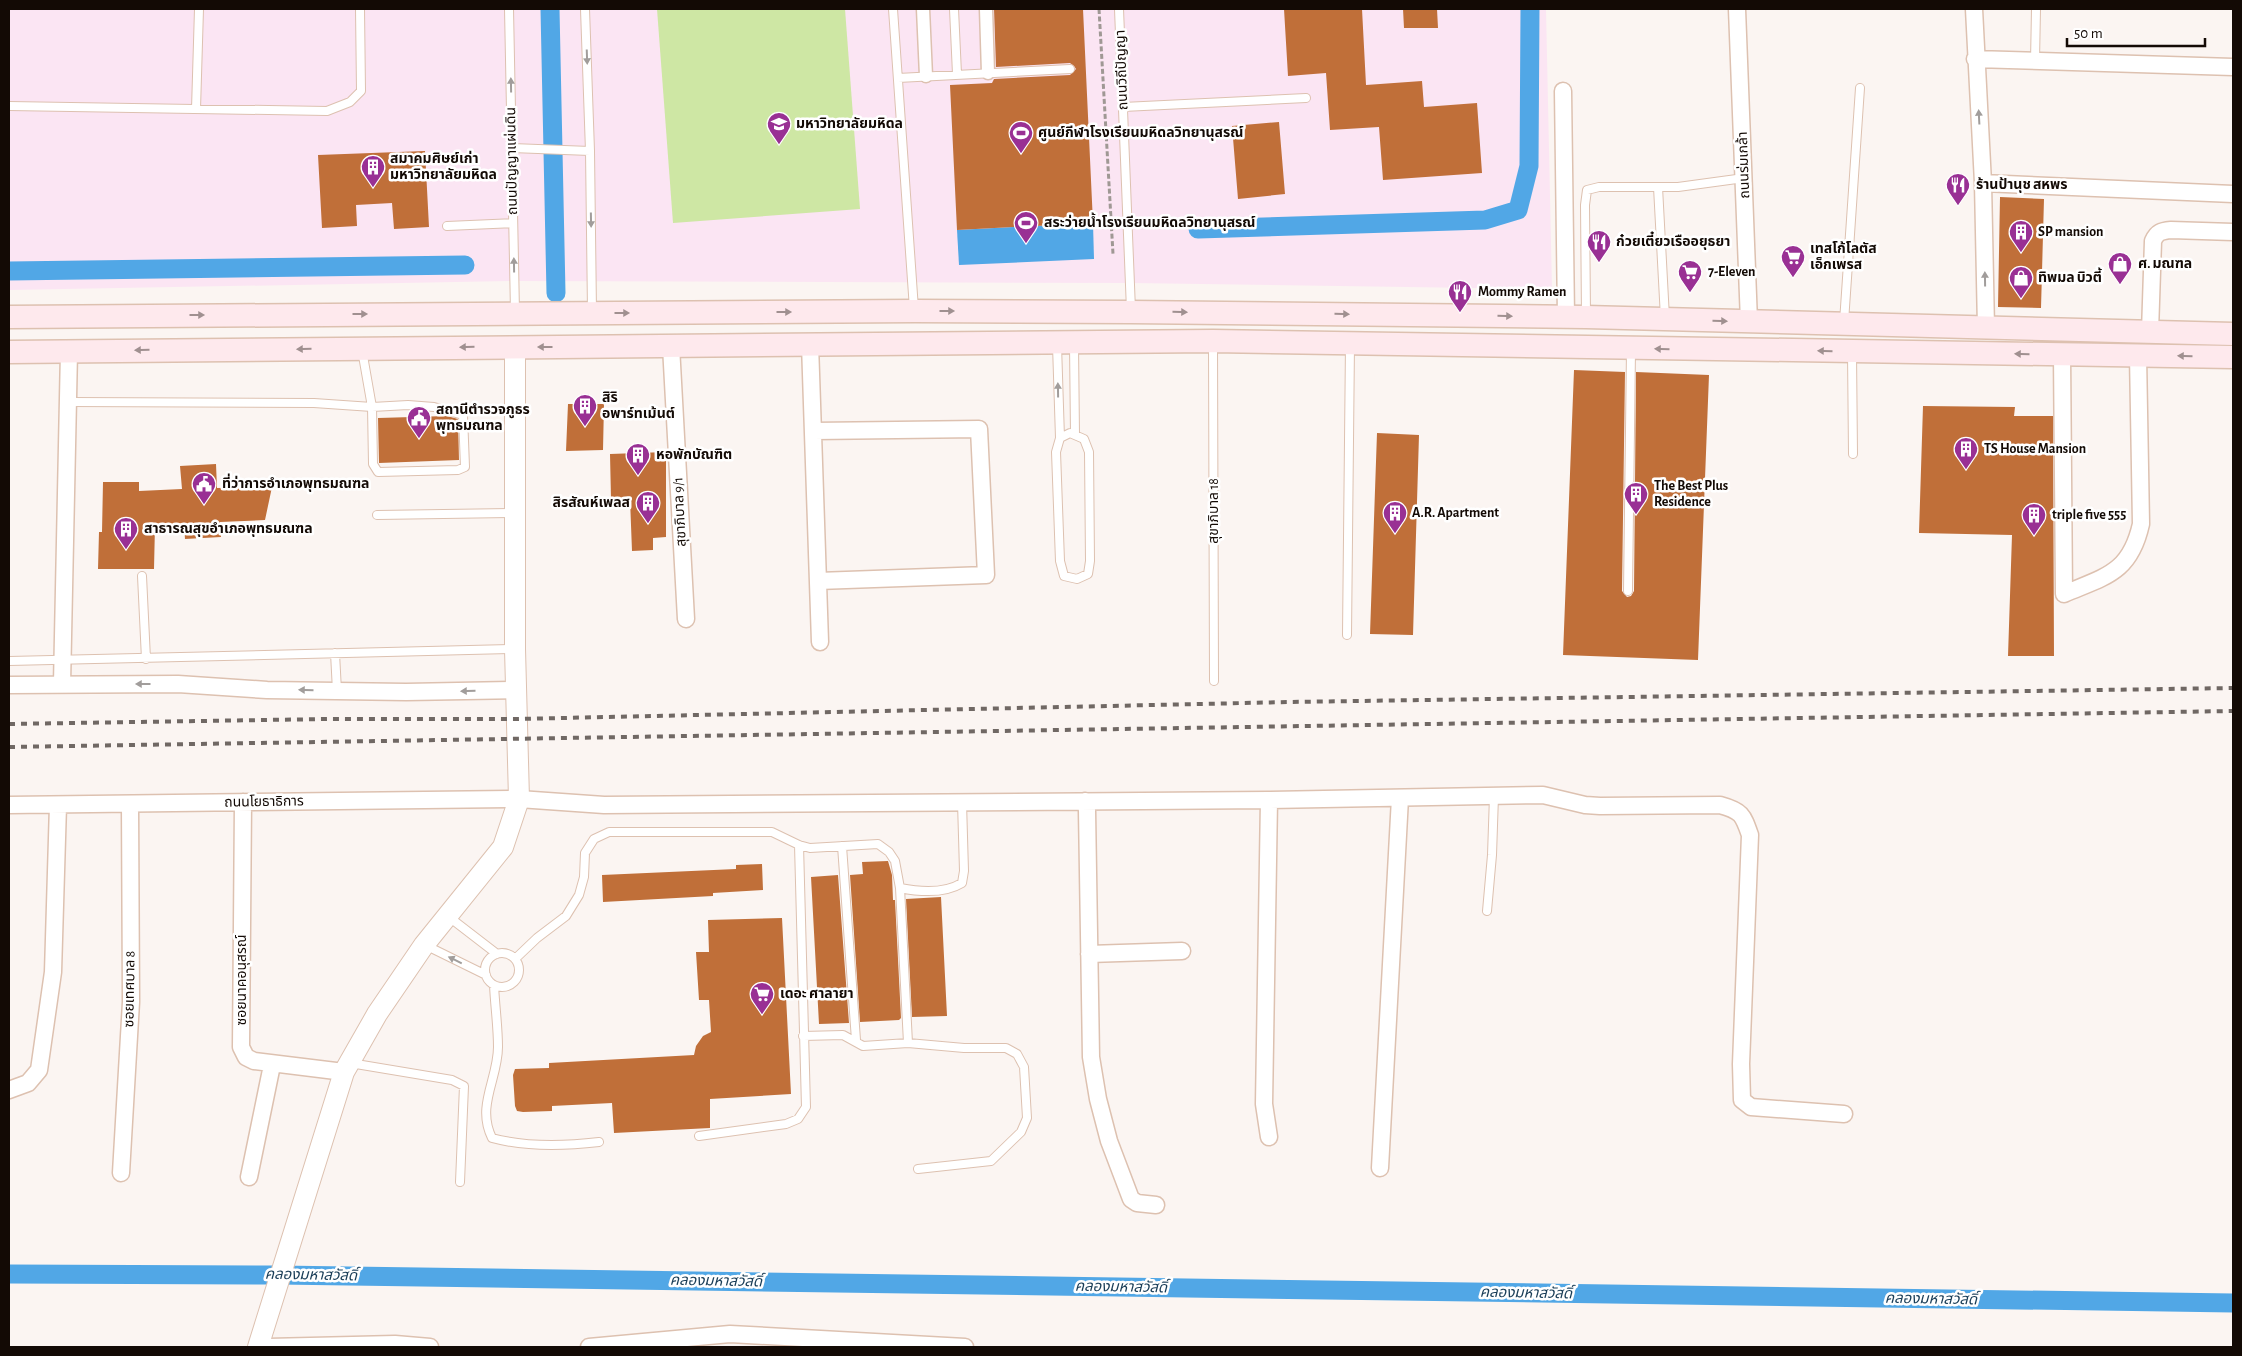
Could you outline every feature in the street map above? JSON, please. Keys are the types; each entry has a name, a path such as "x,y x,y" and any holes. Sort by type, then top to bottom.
{"main road":[{"path":"9,317 914,311 1131,312 1576,317 2233,334"},
{"path":"514,314 515,347"},
{"path":"69,316 69,351"},
{"path":"1985,353 1986,328"},
{"path":"9,352 1213,342 2233,357"}],"street":[{"path":"922,9 926,76"},
{"path":"986,9 988,73"},
{"name":"ถนนร่มเกล้า","path":"1737,9 1749,322"},
{"path":"1974,9 1975,59 1983,183 1986,328"},
{"path":"1975,59 2233,67"},
{"path":"1562,91 1576,317"},
{"path":"1983,183 2233,194"},
{"path":"2150,332 2153,241 2156,234 2161,231 2171,230 2233,232"},
{"path":"810,344 820,642"},
{"name":"สุขาภิบาล 9/1","path":"671,346 686,619"},
{"path":"258,1347 347,1068 377,1014 424,945 503,847 519,799 515,649 515,347"},
{"path":"62,684 69,351"},
{"path":"2062,354 2064,594 2114,572 2128,558 2137,542 2141,524 2138,355"},
{"path":"814,431 979,429 986,575 818,581"},
{"path":"9,685 178,684 267,690 337,691 517,690"},
{"name":"ถนนโยธาธิการ","path":"9,805 519,799 604,805 1269,800 1543,794 1585,805 1600,806 1720,805 1735,809 1743,816 1750,835 1741,1064 1742,1100 1751,1107 1844,1114"},
{"path":"1380,1168 1400,798"},
{"path":"1269,800 1264,1104 1269,1137"},
{"path":"1085,801 1087,810 1091,1057 1098,1099 1109,1141 1131,1199 1137,1203 1156,1205"},
{"name":"ซอยนาคอนุสรณ์","path":"242,802 241,1048 246,1057 272,1065 347,1068"},
{"name":"ซอยเทศบาล 8","path":"121,1173 131,1002 130,804"},
{"path":"9,1090 28,1083 39,1070 53,972 58,805"},
{"path":"1089,954 1182,951"},
{"path":"249,1178 272,1065"},
{"path":"589,1347 730,1334 964,1347"},
{"path":"268,1347 395,1344 430,1347"}],"lane":[{"path":"196,109 199,9"},
{"path":"9,106 327,111 350,102 361,91 360,9"},
{"name":"ถนนปัญญาแผ่นดิน","path":"509,9 514,314"},
{"path":"585,9 590,151 592,313"},
{"path":"893,9 914,311"},
{"path":"954,9 957,74"},
{"name":"ถนนวิถีปัญญา","path":"1119,9 1131,312"},
{"path":"2035,61 2036,9"},
{"path":"898,78 1070,69"},
{"path":"1844,324 1860,88"},
{"path":"1123,106 1306,98"},
{"path":"512,148 590,151"},
{"path":"1576,317 1587,190 1599,187 1678,187 1744,178"},
{"path":"1658,187 1665,320"},
{"path":"447,226 513,223"},
{"path":"1066,342 1076,435"},
{"path":"1060,438 1070,433 1084,439 1088,452 1090,561 1088,574 1077,579 1064,576 1060,562 1056,452 1060,438 1066,342"},
{"name":"สุขาภิบาล 18","path":"1213,342 1214,681"},
{"path":"1347,635 1350,343"},
{"path":"69,402 314,403 372,407 434,407 463,415 464,467 458,470 378,472 373,464 372,407 362,348"},
{"path":"1628,591 1631,348"},
{"path":"1852,351 1853,454"},
{"path":"378,515 515,513"},
{"path":"142,576 146,659"},
{"path":"9,661 515,649"},
{"path":"335,654 337,691"},
{"path":"1487,911 1492,855 1494,796"},
{"path":"900,888 913,891 951,890 962,883 964,871 962,802"},
{"path":"515,959 537,938 566,916 579,895 584,877 585,853 594,838 609,832 772,832 798,845 810,848 878,844 889,852 895,861 900,888 908,1044"},
{"path":"699,1136 786,1124 798,1119 806,1107 798,845"},
{"path":"842,846 856,1040"},
{"path":"424,945 486,975 494,985 500,987 513,983 519,972 515,959 510,955 497,954 447,916"},
{"path":"486,975 487,962 497,954"},
{"path":"494,985 498,1049 485,1106 486,1127 492,1138 507,1142 575,1145 599,1142"},
{"path":"803,1036 843,1035 856,1040 863,1046 908,1044 964,1048 1006,1048 1017,1054 1024,1067 1027,1118 1021,1132 991,1161 918,1168"},
{"path":"347,1068 452,1080 464,1086 460,1182"}],"path":[{"path":"1099,9 1112,254"}],"shaded area":[{"name":"มหาวิทยาลัยมหิดล","path":"9,9 1546,9 1552,289 1131,283 515,281 9,290"}],"green space":[{"path":"657,9 845,9 860,209 673,223"}],"water":[{"name":"สระว่ายน้ำโรงเรียนมหิดลวิทยานุสรณ์","path":"1093,223 1094,259 959,265 957,230"}],"building":[{"name":"ศูนย์กีฬาโรงเรียนมหิดลวิทยานุสรณ์","path":"994,9 1083,9 1093,223 957,230 950,85 992,83 994,79 1070,75 1076,69 1070,63 996,67"},
{"path":"1284,9 1362,9 1366,85 1422,81 1424,107 1477,103 1482,173 1383,180 1379,127 1330,130 1326,73 1288,76"},
{"path":"1403,9 1437,9 1438,28 1404,28"},
{"path":"1279,122 1285,194 1238,199 1232,126"},
{"name":"สมาคมศิษย์เก่า มหาวิทยาลัยมหิดล","path":"425,151 429,227 394,229 392,203 356,205 357,226 322,228 318,155"},
{"name":"SP mansion","path":"2000,197 2044,199 2041,308 1998,307"},
{"name":"The Best Plus Residence","path":"1574,370 1625,372 1622,591 1627,597 1631,596 1634,591 1636,372 1709,375 1698,660 1563,655"},
{"name":"สิริ อพาร์ทเม้นต์","path":"568,404 604,404 603,450 566,451"},
{"path":"1923,406 2015,407 2014,416 2053,416 2054,656 2008,656 2012,535 1919,533"},
{"name":"สถานีตำรวจภูธร พุทธมณฑล","path":"447,416 458,419 459,460 379,463 378,418"},
{"name":"A.R. Apartment","path":"1377,433 1419,435 1413,635 1370,634"},
{"path":"666,452 666,537 653,538 653,550 632,551 630,499 611,499 610,454"},
{"path":"216,464 217,488 272,487 265,520 220,522 221,537 185,539 184,524 155,525 154,569 98,569 99,532 102,532 103,482 139,482 139,491 182,489 180,466"},
{"path":"888,861 892,875 893,900 895,900 901,1018 899,1020 860,1022 850,875 863,874 862,862"},
{"path":"762,864 763,890 713,893 713,896 603,902 602,875 736,869 736,865"},
{"path":"838,875 849,1023 819,1024 811,877"},
{"path":"941,897 947,1016 912,1017 906,899"},
{"path":"782,918 791,1094 710,1099 710,1128 614,1133 612,1103 552,1106 552,1111 517,1111 513,1075 515,1069 549,1068 549,1063 694,1055 696,1046 703,1036 711,1032 709,1000 699,1000 696,952 709,952 708,920"}],"waterway":[{"path":"550,9 556,293"},
{"path":"1198,229 1485,220 1518,210 1529,166 1530,9"},
{"path":"9,271 465,265"},
{"name":"คลองมหาสวัสดิ์","path":"9,1274 278,1275 2233,1303"}],"railway":[{"path":"9,724 328,719 516,719 1290,702 2233,688"},
{"path":"9,747 2233,711"}],"place":[{"name":"มหาวิทยาลัยมหิดล","path":"779,145"},
{"name":"ศูนย์กีฬาโรงเรียนมหิดลวิทยานุสรณ์","path":"1021,154"},
{"name":"สมาคมศิษย์เก่า มหาวิทยาลัยมหิดล","path":"373,188"},
{"name":"ร้านป้านุช สหพร","path":"1958,206"},
{"name":"สระว่ายน้ำโรงเรียนมหิดลวิทยานุสรณ์","path":"1026,244"},
{"name":"SP mansion","path":"2021,253"},
{"name":"ก๋วยเตี๋ยวเรืออยุธยา","path":"1599,263"},
{"name":"เทสโก้โลตัส เอ็กเพรส","path":"1793,278"},
{"name":"ศ. มณฑล","path":"2120,285"},
{"name":"7-Eleven","path":"1690,293"},
{"name":"ทิพมล บิวตี้","path":"2021,299"},
{"name":"Mommy Ramen","path":"1460,313"},
{"name":"สิริ อพาร์ทเม้นต์","path":"585,427"},
{"name":"สถานีตำรวจภูธร พุทธมณฑล","path":"419,439"},
{"name":"TS House Mansion","path":"1966,470"},
{"name":"หอพักบัณฑิต","path":"638,476"},
{"name":"ที่ว่าการอำเภอพุทธมณฑล","path":"204,505"},
{"name":"The Best Plus Residence","path":"1636,515"},
{"name":"สิรสัณห์เพลส","path":"648,524"},
{"name":"A.R. Apartment","path":"1395,534"},
{"name":"triple five 555","path":"2034,536"},
{"name":"สาธารณสุขอำเภอพุทธมณฑล","path":"126,550"},
{"name":"เดอะ ศาลายา","path":"762,1015"}]}
